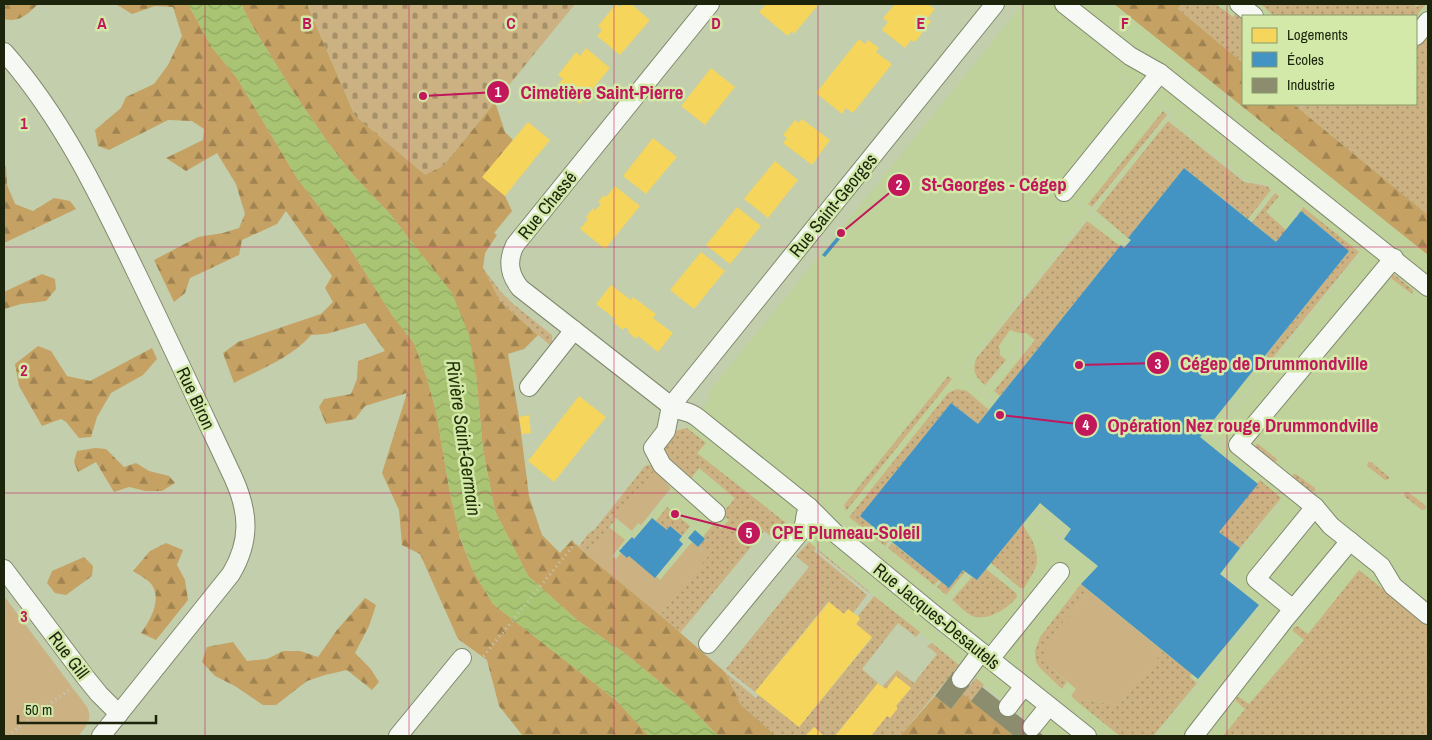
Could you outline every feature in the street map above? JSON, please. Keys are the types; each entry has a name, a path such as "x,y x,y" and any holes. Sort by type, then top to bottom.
{"street":[{"name":"Rue Chassé","path":"671,406 520,288 510,272 509,263 515,245 710,4"},
{"name":"Rue Saint-Georges","path":"671,406 995,4"},
{"path":"1064,4 1130,56 1160,73 1428,287"},
{"path":"1239,4 1253,15"},
{"path":"1417,35 1428,21"},
{"name":"Rue Biron","path":"4,52 56,122 96,190 233,477 245,507 246,536 238,562 231,574 101,736"},
{"path":"1064,192 1160,73"},
{"path":"1394,258 1238,446 1315,507 1331,526 1381,566 1393,586 1428,615"},
{"path":"528,387 574,330"},
{"path":"671,406 666,431 653,448 662,465 716,513"},
{"name":"Rue Jacques-Desautels","path":"671,406 676,409 689,411 809,507 835,533 1087,736"},
{"path":"708,644 801,531 806,524 806,512 809,507"},
{"path":"1293,609 1256,579 1315,507"},
{"path":"1194,736 1293,609 1350,542"},
{"name":"Rue Gill","path":"4,569 86,678 119,714"},
{"path":"961,678 986,656 1060,572"},
{"path":"398,736 462,658"},
{"path":"1008,707 1024,686"},
{"path":"1032,727 1049,706"}],"path":[{"path":"922,32 938,45"},
{"path":"636,37 647,46"},
{"path":"892,64 899,55 918,70"},
{"path":"678,73 696,86"},
{"path":"595,86 608,95"},
{"path":"1164,108 1171,114"},
{"path":"994,403 959,375 1176,108"},
{"path":"845,111 854,118 854,130"},
{"path":"623,141 640,155"},
{"path":"821,152 840,166"},
{"path":"535,158 548,169"},
{"path":"519,178 532,189"},
{"path":"1250,220 1274,190"},
{"path":"581,192 599,206"},
{"path":"783,199 802,214"},
{"path":"554,249 594,202"},
{"path":"1297,216 1295,215 1299,204"},
{"path":"1083,209 1128,244"},
{"path":"746,245 764,260"},
{"path":"710,290 729,304"},
{"path":"616,342 627,328"},
{"path":"982,393 1022,346 1010,337"},
{"path":"567,391 577,400"},
{"path":"1228,402 1236,408"},
{"path":"558,404 567,412"},
{"path":"553,411 561,419"},
{"path":"543,424 550,433"},
{"path":"543,424 545,439"},
{"path":"533,454 531,448 543,424"},
{"path":"484,666 483,657 653,448"},
{"path":"614,556 638,526 641,528 672,489"},
{"path":"602,510 638,535"},
{"path":"1041,510 1067,530 1061,537 1035,517 1036,511 1041,510"},
{"path":"659,576 687,543 682,541 692,528"},
{"path":"886,547 890,541"},
{"path":"816,551 871,595 855,615"},
{"path":"988,567 1020,592"},
{"path":"950,598 968,574"},
{"path":"935,587 940,581"},
{"path":"725,671 756,696 758,694"},
{"path":"880,685 883,675"},
{"path":"8,736 86,678"}],"shaded area":[{"path":"1023,4 1428,4 1428,736 1047,736 755,499 660,615 581,548 674,431 687,428 709,400 709,392"}],"green space":[{"path":"8,4 38,4 23,17 9,20 4,19 4,7"},
{"path":"116,4 188,4 211,46 237,78 297,178 344,239 392,315 414,343 427,378 436,411 460,538 473,571 493,604 617,701 649,736 523,736 499,706 487,660 458,639 420,554 402,545 399,510 382,473 407,393 365,406 355,419 326,424 319,407 324,399 351,394 357,379 358,361 385,351 365,323 326,334 311,335 285,357 234,383 223,353 238,342 321,314 333,302 325,288 332,276 286,211 277,224 242,240 239,255 190,278 185,293 174,302 154,260 198,237 239,228 245,214 236,184 217,153 186,171 166,158 203,140 204,129 192,121 168,120 109,150 98,146 95,130 121,108 126,97 154,84 168,65 182,36 173,7 155,6 132,14"},
{"path":"241,4 307,4 355,116 443,166 495,102 505,132 513,140 483,177 505,196 512,211 494,233 497,235 485,253 483,268 500,301 538,335 524,349 508,354 519,417 529,496 542,535 560,553 572,540 587,555 660,615 725,672 741,705 776,736 718,736 688,705 623,652 577,620 528,576 495,511 483,450 476,375 419,252 390,214 353,175 326,140 290,87 251,24"},
{"path":"307,4 575,4 443,166 425,175 355,116"},
{"path":"1114,4 1181,4 1178,9 1242,62 1242,105 1294,105 1428,215 1428,255"},
{"path":"1181,4 1216,4 1233,17 1236,13 1242,18 1242,62 1178,9"},
{"path":"1261,4 1413,4 1417,7 1420,4 1426,4 1417,15 1273,15"},
{"path":"1428,35 1428,215 1294,105 1417,105 1417,47"},
{"path":"1163,111 1167,115 1092,207 1088,204"},
{"path":"1168,121 1244,182 1267,186 1271,190 1248,219 1184,168 1128,238 1096,211"},
{"path":"6,166 7,185 15,204 33,211 54,198 70,201 76,209 4,243 4,167"},
{"path":"1275,193 1279,196 1266,212 1286,230 1276,242 1252,222"},
{"path":"1303,207 1359,252 1271,360 1266,355 1349,251 1301,211"},
{"path":"1087,221 1120,246 1000,396 994,391 1035,340 1026,333 1010,330 998,347 1000,355 1006,360 985,385 975,374 976,359"},
{"path":"483,268 512,303 552,335 552,347 500,301"},
{"path":"42,274 55,279 56,289 46,301 21,304 4,309 4,292"},
{"path":"1392,275 1395,275 1413,290 1412,294 1392,279"},
{"path":"38,346 51,351 67,376 90,381 152,348 157,359 143,375 111,393 97,417 91,437 79,438 66,422 61,419 42,426 19,386 15,364"},
{"path":"948,376 952,379 846,511 844,505"},
{"path":"957,389 967,391 989,410 978,424 951,403 860,516 889,540 885,546 849,517 948,393"},
{"path":"687,428 706,443 697,453 790,526 777,541 764,531 680,633 660,615 708,556 698,547 714,523 721,529 729,520 722,514 735,498 699,468 689,481 665,456 664,442 674,431"},
{"path":"1256,444 1277,459 1277,461 1272,462 1255,448"},
{"path":"95,448 106,449 124,467 136,463 149,471 169,476 175,483 162,491 146,491 129,487 114,492 96,462 78,472 74,462 77,451"},
{"path":"1368,462 1371,462 1389,479 1385,480 1367,466"},
{"path":"645,466 654,466 655,470 587,555 579,546 588,534 595,529"},
{"path":"655,470 671,488 641,525 638,523 632,531 616,518"},
{"path":"1293,474 1296,474 1315,488 1315,491 1310,492 1292,478"},
{"path":"1260,480 1281,498 1240,548 1219,532"},
{"path":"1405,492 1408,492 1426,506 1426,509 1422,510 1404,496"},
{"path":"667,507 690,526 682,536 670,526 667,530 656,521"},
{"path":"1022,525 1034,544 1037,562 1035,570 1024,588 1020,588 991,563"},
{"path":"609,527 625,540 612,556 616,559 621,553 627,558 629,556 660,580 692,542 708,556 660,615 587,555"},
{"path":"809,542 816,548 814,551 867,595 853,613 848,609 844,614 828,602 755,692 726,669 809,567 796,556"},
{"path":"166,543 183,550 177,565 185,580 188,600 156,640 141,633 154,610 155,591 149,581 133,571 150,551"},
{"path":"892,543 939,580 934,585 888,548"},
{"path":"820,551 870,592 819,552"},
{"path":"84,557 93,566 92,576 66,595 55,593 47,583 52,571"},
{"path":"986,569 1016,593 1017,597 1009,605 992,615 975,617 952,600 972,577 977,580"},
{"path":"963,570 965,572 946,595 937,587 941,582 949,588"},
{"path":"1359,570 1428,625 1428,736 1223,736 1245,709 1236,701 1236,698 1239,697 1249,704 1304,640 1293,631 1293,628 1297,626 1308,634"},
{"path":"1081,584 1089,591 1054,633 1048,665 1067,682 1062,689 1040,668 1036,662 1035,651 1040,637"},
{"path":"1089,591 1163,651 1119,705 1083,700 1080,704 1071,696 1076,689 1048,665 1045,656 1045,647 1054,633"},
{"path":"4,596 87,707 89,719 78,736 4,736"},
{"path":"874,596 920,632 916,637 898,623 862,669 878,683 835,736 822,736 814,727 807,736 776,736 741,705 725,672 756,698 759,695 799,727 872,638 856,624 860,619 858,616"},
{"path":"365,598 376,605 369,626 355,653 370,668 379,682 372,690 347,670 307,681 276,705 263,705 235,686 215,676 202,662 207,647 233,642 247,661 267,659 283,651 300,651 318,657 337,630"},
{"path":"932,643 959,665 900,736 871,736 887,716 890,718 896,706 911,688 896,676 886,689 882,687 897,670 914,683 937,654 927,646"},
{"path":"1163,651 1192,674 1190,677 1197,683 1153,736 1120,736 1080,704 1083,700 1119,705"},
{"path":"976,678 984,685 971,701 963,694"},
{"path":"963,694 1014,736 900,736 935,696 951,709"}],"water":[{"name":"Rivière Saint-Germain","path":"188,4 241,4 251,24 290,87 326,140 353,175 390,214 452,293 469,335 476,375 483,450 495,511 528,576 577,620 623,652 688,705 718,736 649,736 617,701 493,604 473,571 460,537 450,493 436,411 427,378 414,343 392,315 344,239 297,178 237,78 211,46"}],"building: Logements":[{"path":"616,4 620,7 623,4 631,4 650,20 620,55 597,36 602,30 598,26"},
{"path":"766,4 819,4 794,34 792,31 788,36 759,12"},
{"path":"895,4 928,4 935,9 927,19 931,21 923,32 915,42 911,40 905,48 882,30 888,22 883,18"},
{"path":"859,39 865,44 868,40 879,48 876,52 892,64 853,113 846,108 842,114 816,93"},
{"path":"586,48 610,68 580,104 557,85 563,79 558,75 576,52 580,56"},
{"path":"711,68 735,87 705,125 681,106"},
{"path":"802,119 830,140 812,165 783,143 787,138 783,135 795,120 799,123"},
{"path":"528,122 550,140 505,196 482,177"},
{"path":"653,138 677,157 646,194 623,176"},
{"path":"775,161 798,180 768,218 744,199"},
{"path":"615,186 640,206 605,249 580,229 588,219 586,217 593,208 595,211 601,204 598,202 604,195 606,197"},
{"path":"737,207 761,226 730,264 706,245"},
{"path":"701,252 725,271 694,309 670,290"},
{"path":"611,285 631,300 633,297 656,314 653,318 673,333 658,352 638,336 636,339 625,327 623,330 613,322 615,319 596,304"},
{"path":"579,396 606,417 554,482 528,461"},
{"path":"529,415 531,433 522,434 519,417"},
{"path":"829,602 844,614 848,609 858,616 860,619 856,624 872,637 799,727 755,692"},
{"path":"896,676 911,688 896,706 898,708 890,718 887,716 871,736 835,736 878,683 886,689"},
{"path":"814,727 823,735 805,736"}],"building: Écoles":[{"path":"1184,168 1276,242 1301,211 1349,251 1200,437 1258,484 1219,532 1240,548 1220,574 1259,605 1198,679 1081,584 1098,566 1064,539 1071,529 1040,503 977,580 963,570 949,588 860,516 951,403 978,424 1120,246 1124,248 1131,240 1128,238"},
{"path":"837,237 840,239 825,257 822,255"},
{"path":"652,518 667,530 670,526 682,536 679,540 683,544 655,578 629,556 627,558 619,551 632,537 634,539"},
{"path":"695,530 705,539 698,547 688,538"}],"building: Industrie":[{"path":"953,672 970,685 951,709 935,696"},
{"path":"982,687 1044,736 1014,736 971,701"}],"place":[{"name":"Cimetière Saint-Pierre","path":"423,96"},
{"name":"St-Georges - Cégep","path":"841,233"},
{"name":"Cégep de Drummondville","path":"1079,365"},
{"name":"Opération Nez rouge Drummondville","path":"1000,415"},
{"name":"CPE Plumeau-Soleil","path":"675,514"}]}
